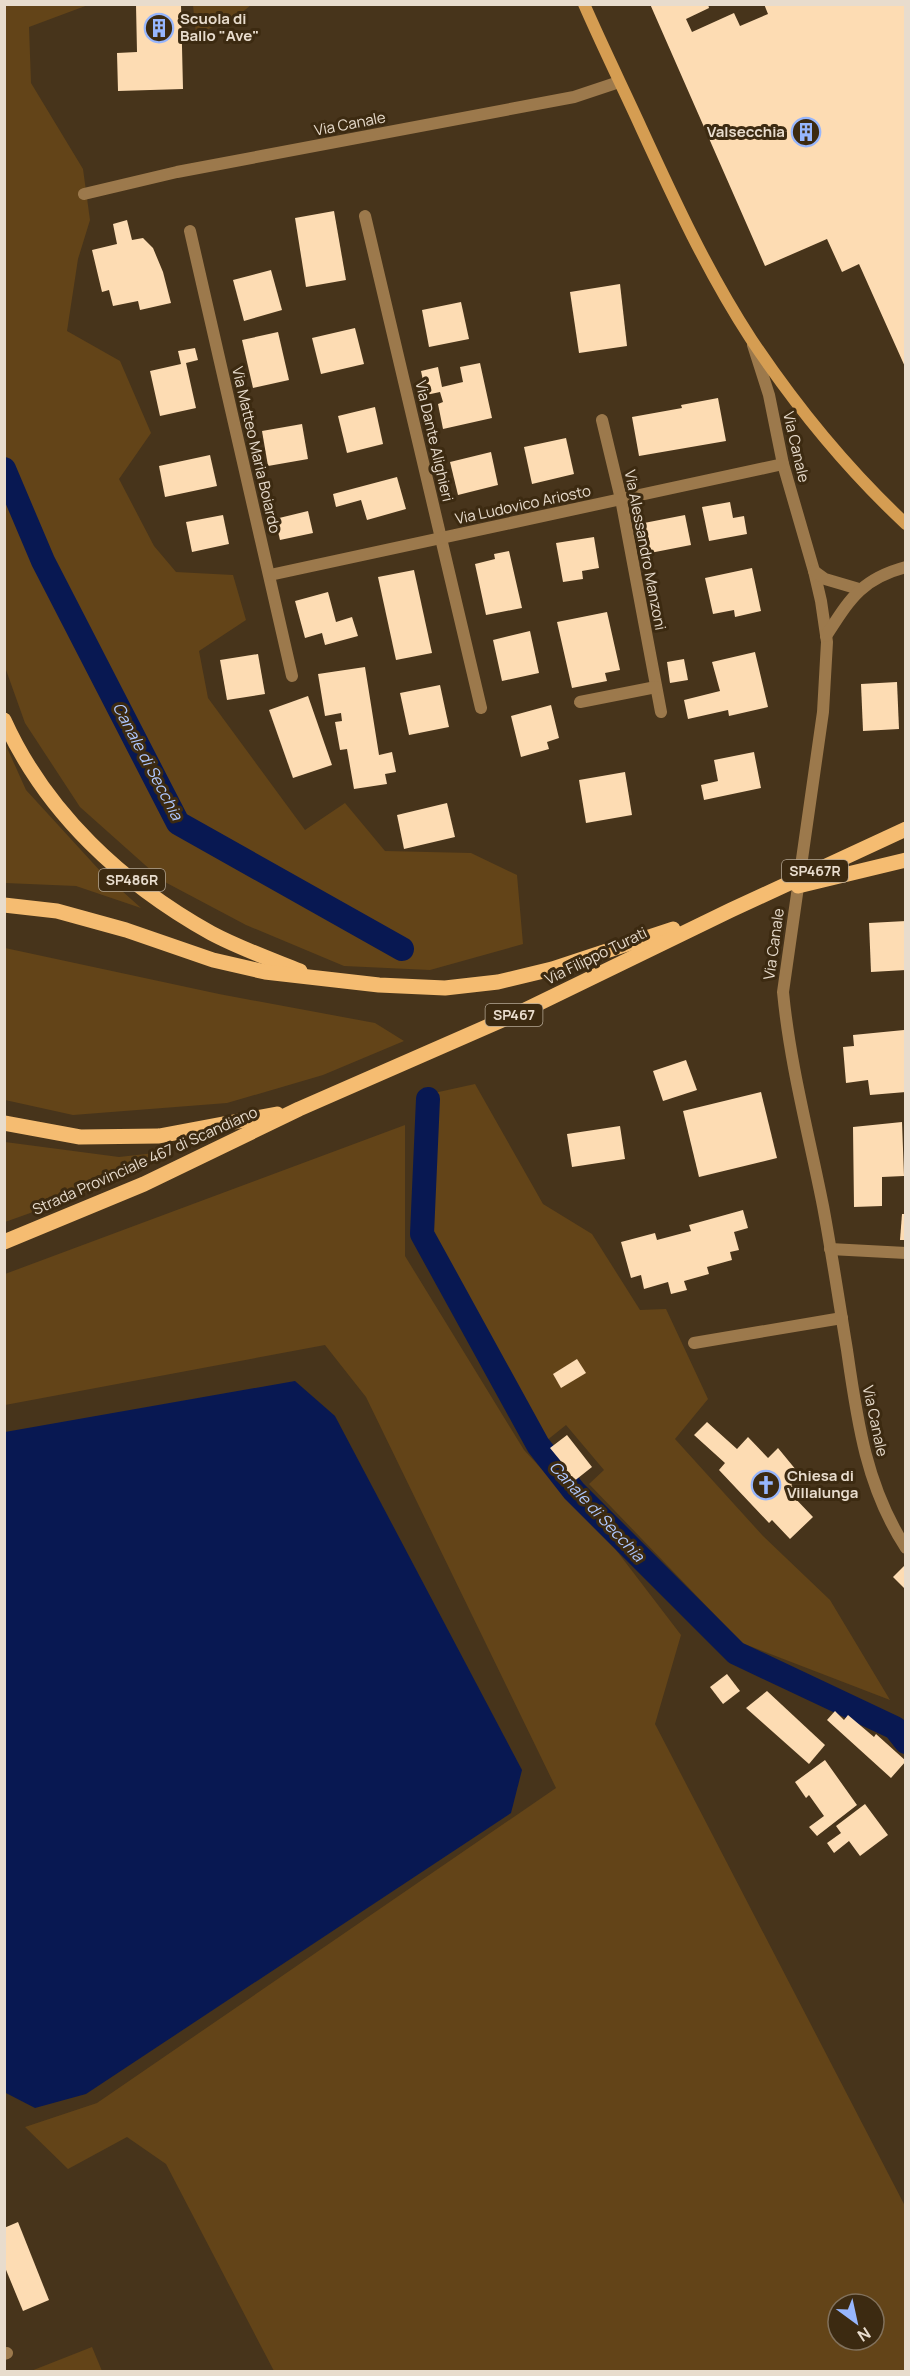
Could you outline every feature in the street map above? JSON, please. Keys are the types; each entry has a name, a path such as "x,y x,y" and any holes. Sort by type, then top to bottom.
{"main road":[{"name":"Via Canale","path":"584,4 691,231 751,339 796,401 863,482 906,524"},
{"name":"SP486R","path":"4,720 31,771 49,797 86,840 125,874 212,933 314,976"},
{"name":"Via Filippo Turati","path":"299,1109 523,1011 728,911 906,829"},
{"path":"4,905 57,911 126,930 213,960 265,972 379,985 445,988 498,982 552,969 796,886 906,860"},
{"path":"4,1123 80,1137 159,1136 299,1109"},
{"name":"Strada Provinciale 467 di Scandiano","path":"4,1242 144,1184 299,1109"}],"street":[{"name":"Via Canale","path":"84,194 177,172 574,98 620,82"},
{"name":"Via Dante Alighieri","path":"365,216 481,708"},
{"name":"Via Matteo Maria Boiardo","path":"190,231 292,676"},
{"name":"Via Canale","path":"751,339 769,395 783,465 822,602 826,636 826,678 783,992 787,1036 830,1250 857,1415 876,1493 888,1519 906,1548"},
{"name":"Via Alessandro Manzoni","path":"602,420 621,499 661,712"},
{"name":"Via Ludovico Ariosto","path":"270,575 783,465"},
{"path":"826,636 859,589 890,571 906,567"},
{"path":"814,572 825,579 859,589"},
{"path":"580,702 656,687"},
{"path":"830,1250 906,1253"},
{"path":"694,1343 842,1318"}],"shaded area":[{"path":"193,4 251,5 240,14 196,35"},
{"path":"5,5 88,5 29,27 31,83 83,169 90,220 78,259 67,331 120,361 151,433 119,479 154,546 176,572 233,575 246,620 199,651 208,698 305,830 345,803 385,851 471,853 517,875 523,944 430,970 344,966 246,925 163,881 80,807 25,723 5,667"},
{"path":"4,741 26,790 102,873 141,908 76,886 5,883"},
{"path":"5,948 219,994 375,1023 404,1041 323,1075 227,1103 73,1115 5,1100"},
{"path":"475,1084 543,1204 592,1234 640,1310 666,1309 708,1399 675,1439 763,1536 830,1600 890,1700 742,1643 589,1484 604,1470 566,1425 546,1441 430,1230 434,1093"},
{"path":"405,1125 405,1256 524,1450 613,1546 681,1635 655,1724 905,2206 905,2371 274,2371 166,2164 127,2137 68,2169 25,2127 97,2103 556,1788 366,1397 325,1345 5,1405 5,1274"},
{"path":"5,1142 119,1157 164,1152 78,1196 5,1222"},
{"path":"295,1381 335,1416 522,1770 511,1813 86,2094 35,2108 4,2092 5,1432"},
{"path":"92,2347 102,2371 31,2371"}],"building":[{"name":"Valsecchia","path":"650,4 708,4 709,8 686,19 692,32 734,13 740,26 768,14 764,4 906,4 906,369 859,264 842,272 827,239 765,266"},
{"name":"Scuola di Ballo \"Ave\"","path":"136,5 181,5 183,89 118,91 117,53 137,52"},
{"path":"334,211 346,280 306,287 295,218"},
{"path":"127,220 132,240 143,238 153,248 163,272 171,303 140,310 138,301 113,306 109,290 102,292 92,250 117,244 113,224"},
{"path":"271,270 282,310 244,321 233,280"},
{"path":"620,284 627,346 579,353 570,292"},
{"path":"461,302 469,339 429,347 422,310"},
{"path":"355,328 364,364 321,374 312,338"},
{"path":"278,332 289,380 253,388 242,340"},
{"path":"195,348 198,360 186,363 196,408 160,416 150,371 181,364 178,351"},
{"path":"480,363 492,418 443,429 438,404 443,402 440,392 426,395 421,371 438,367 442,387 463,382 460,367"},
{"path":"718,398 726,441 639,456 632,417 682,408 681,405"},
{"path":"375,407 383,444 347,453 338,416"},
{"path":"302,424 308,459 268,466 262,431"},
{"path":"566,438 574,474 532,484 524,447"},
{"path":"491,452 498,485 458,495 450,462"},
{"path":"210,455 217,486 165,497 159,466"},
{"path":"397,477 406,509 367,520 361,500 336,507 333,494"},
{"path":"730,502 733,518 744,516 747,534 709,541 702,507"},
{"path":"308,511 313,533 280,540 275,519"},
{"path":"223,515 229,544 192,552 186,522"},
{"path":"685,515 691,545 650,553 644,523"},
{"path":"594,537 599,568 582,571 583,579 563,582 556,543"},
{"path":"509,551 522,608 486,615 475,564 495,559 494,554"},
{"path":"752,568 761,611 735,617 734,610 713,614 705,578"},
{"path":"414,570 432,653 396,660 378,577"},
{"path":"328,592 336,622 352,617 358,636 325,645 322,633 305,638 295,601"},
{"path":"607,612 620,670 605,673 607,681 572,688 557,622"},
{"path":"530,631 539,673 502,681 493,640"},
{"path":"755,652 768,707 729,716 728,710 688,719 684,700 720,691 712,662"},
{"path":"258,654 265,694 227,700 220,660"},
{"path":"684,659 688,680 670,683 667,662"},
{"path":"365,667 379,755 392,752 396,772 385,774 387,784 354,789 347,749 340,750 335,722 342,721 341,713 325,716 318,674"},
{"path":"897,682 899,729 863,731 861,684"},
{"path":"440,685 449,727 409,735 400,693"},
{"path":"308,696 332,765 293,778 269,710"},
{"path":"551,705 559,738 547,742 549,749 521,757 511,716"},
{"path":"754,752 761,788 704,800 701,785 718,781 714,760"},
{"path":"625,772 632,815 586,823 579,780"},
{"path":"447,803 455,837 404,849 397,815"},
{"path":"906,921 906,970 871,972 869,923"},
{"path":"904,1030 906,1092 870,1095 868,1080 846,1083 843,1047 854,1046 853,1035"},
{"path":"686,1060 697,1090 663,1101 653,1071"},
{"path":"761,1092 777,1158 699,1177 683,1111"},
{"path":"902,1122 904,1176 882,1177 882,1206 854,1207 853,1127"},
{"path":"620,1126 625,1159 572,1167 567,1134"},
{"path":"743,1210 748,1228 734,1232 739,1250 730,1252 732,1260 707,1267 709,1274 684,1281 687,1290 671,1294 668,1282 644,1289 641,1275 631,1278 621,1242 655,1233 657,1240 691,1231 689,1225"},
{"path":"902,1214 906,1214 906,1240 900,1240"},
{"path":"577,1359 586,1373 561,1388 553,1374"},
{"path":"707,1422 737,1449 748,1437 768,1458 778,1448 801,1476 791,1485 797,1490 792,1495 813,1517 790,1539 772,1520 769,1523 719,1470 725,1463 694,1435"},
{"path":"567,1435 592,1467 573,1482 562,1467 564,1465 550,1448"},
{"path":"904,1566 906,1568 906,1590 893,1577"},
{"path":"727,1674 740,1691 723,1704 710,1687"},
{"path":"767,1691 825,1745 809,1764 746,1708"},
{"path":"835,1711 844,1720 848,1715 874,1737 876,1734 906,1761 891,1778 827,1720"},
{"path":"825,1760 857,1805 817,1836 809,1827 824,1816 809,1795 806,1798 795,1782"},
{"path":"865,1804 888,1835 860,1856 849,1841 834,1853 827,1843 841,1833 836,1826"},
{"path":"18,2222 49,2300 23,2311 4,2265 4,2228"}],"waterway":[{"name":"Canale di Secchia","path":"4,469 43,561 178,823 402,949"},
{"name":"Canale di Secchia","path":"428,1099 422,1234 538,1445 574,1491 736,1653 895,1728 906,1742"}],"place":[{"name":"Scuola di Ballo \"Ave\"","path":"159,28"},
{"name":"Valsecchia","path":"806,132"},
{"name":"Chiesa di Villalunga","path":"766,1485"}]}
